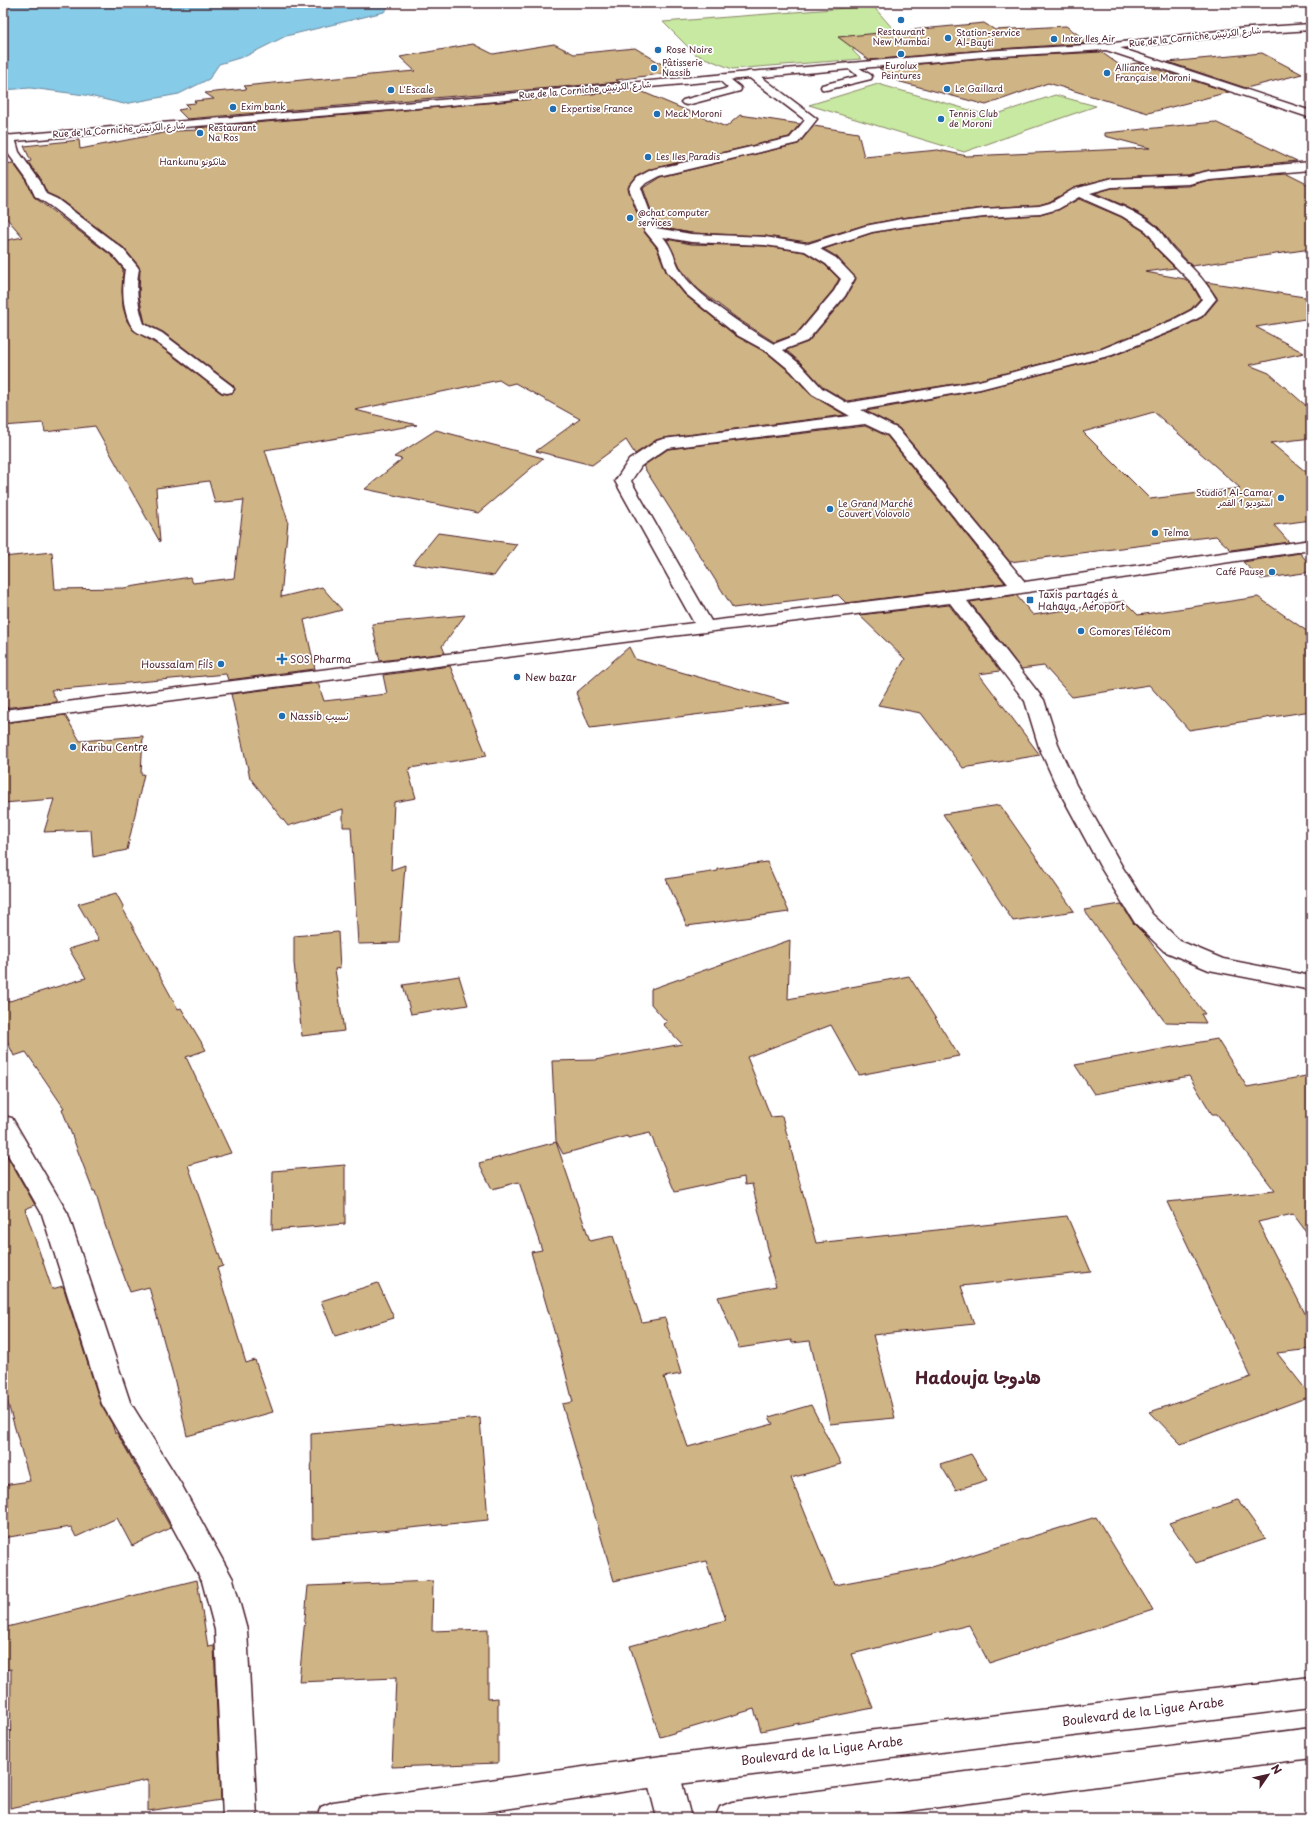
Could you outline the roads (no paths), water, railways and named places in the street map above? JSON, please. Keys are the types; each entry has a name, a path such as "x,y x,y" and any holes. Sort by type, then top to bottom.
{"street":[{"name":"Rue de la Corniche شارع الكرنيش","path":"6,139 432,104 983,54 1105,47 1236,32 1311,27"},
{"path":"1105,47 1311,114"},
{"path":"826,86 867,77 851,66"},
{"path":"750,74 801,110 811,119 809,123 794,141 656,173 642,180 635,188 651,231 664,246 674,270 691,291 742,332 772,349 796,368 817,391 845,408 893,432 1020,587"},
{"path":"687,102 736,89 721,77"},
{"path":"6,139 13,152 34,181 41,196 53,202 118,252 132,269 129,282 132,308 138,326 156,336 227,389"},
{"path":"809,248 870,229 901,223 984,213 1040,210 1054,206 1078,192 1112,183 1188,180 1208,175 1256,169 1311,166"},
{"path":"845,408 980,384 1107,352 1176,324 1197,313 1208,300 1199,282 1161,244 1159,236 1141,221 1078,192"},
{"path":"651,231 692,238 765,241 809,248 831,260 848,278 840,293 802,338 772,349"},
{"path":"705,626 623,481 635,464 662,444 867,419"},
{"path":"3,716 705,626 955,597 1311,545"},
{"path":"955,597 1034,700 1049,747 1066,785 1112,868 1143,918 1172,946 1217,964 1311,983"},
{"path":"3,1124 55,1214 116,1404 170,1493 217,1579 231,1630 240,1818"},
{"name":"Boulevard de la Ligue Arabe","path":"333,1818 662,1771 1311,1692"},
{"path":"732,1818 1311,1743"},
{"path":"662,1771 674,1818"}],"water":[{"path":"3,3 391,3 384,12 286,36 246,56 219,64 209,79 179,94 124,104 85,95 30,88 3,90"}],"place":[{"name":"Restaurant New Mumbai","path":"901,20"},
{"name":"Station-service Al-Bayti","path":"948,38"},
{"name":"Inter Iles Air","path":"1054,39"},
{"name":"Rose Noire","path":"658,50"},
{"name":"Eurolux Peintures","path":"901,54"},
{"name":"Pâtisserie Nassib","path":"654,68"},
{"name":"Alliance Française Moroni","path":"1107,73"},
{"name":"Le Gaillard","path":"947,89"},
{"name":"L'Escale","path":"391,90"},
{"name":"Exim bank","path":"233,107"},
{"name":"Expertise France","path":"553,109"},
{"name":"Meck Moroni","path":"657,114"},
{"name":"Tennis Club de Moroni","path":"941,119"},
{"name":"Restaurant Na Ros","path":"200,133"},
{"name":"Les Iles Paradis","path":"648,157"},
{"name":"@chat computer services","path":"630,218"},
{"name":"Studio1 Al-Camar استوديو 1 القمر","path":"1281,498"},
{"name":"Le Grand Marché Couvert Volovolo","path":"830,509"},
{"name":"Telma","path":"1155,533"},
{"name":"Café Pause","path":"1272,572"},
{"name":"Taxis partagés à Hahaya, Aéroport","path":"1030,600"},
{"name":"Comores Télécom","path":"1081,631"},
{"name":"SOS Pharma","path":"282,659"},
{"name":"Houssalam Fils","path":"221,664"},
{"name":"New bazar","path":"517,677"},
{"name":"Nassib نسيب","path":"282,716"},
{"name":"Karibu Centre","path":"73,747"}],"district":[{"name":"Hankunu هانكونو","path":"193,162"},
{"name":"Hadouja هادوجا","path":"978,1378"}]}
